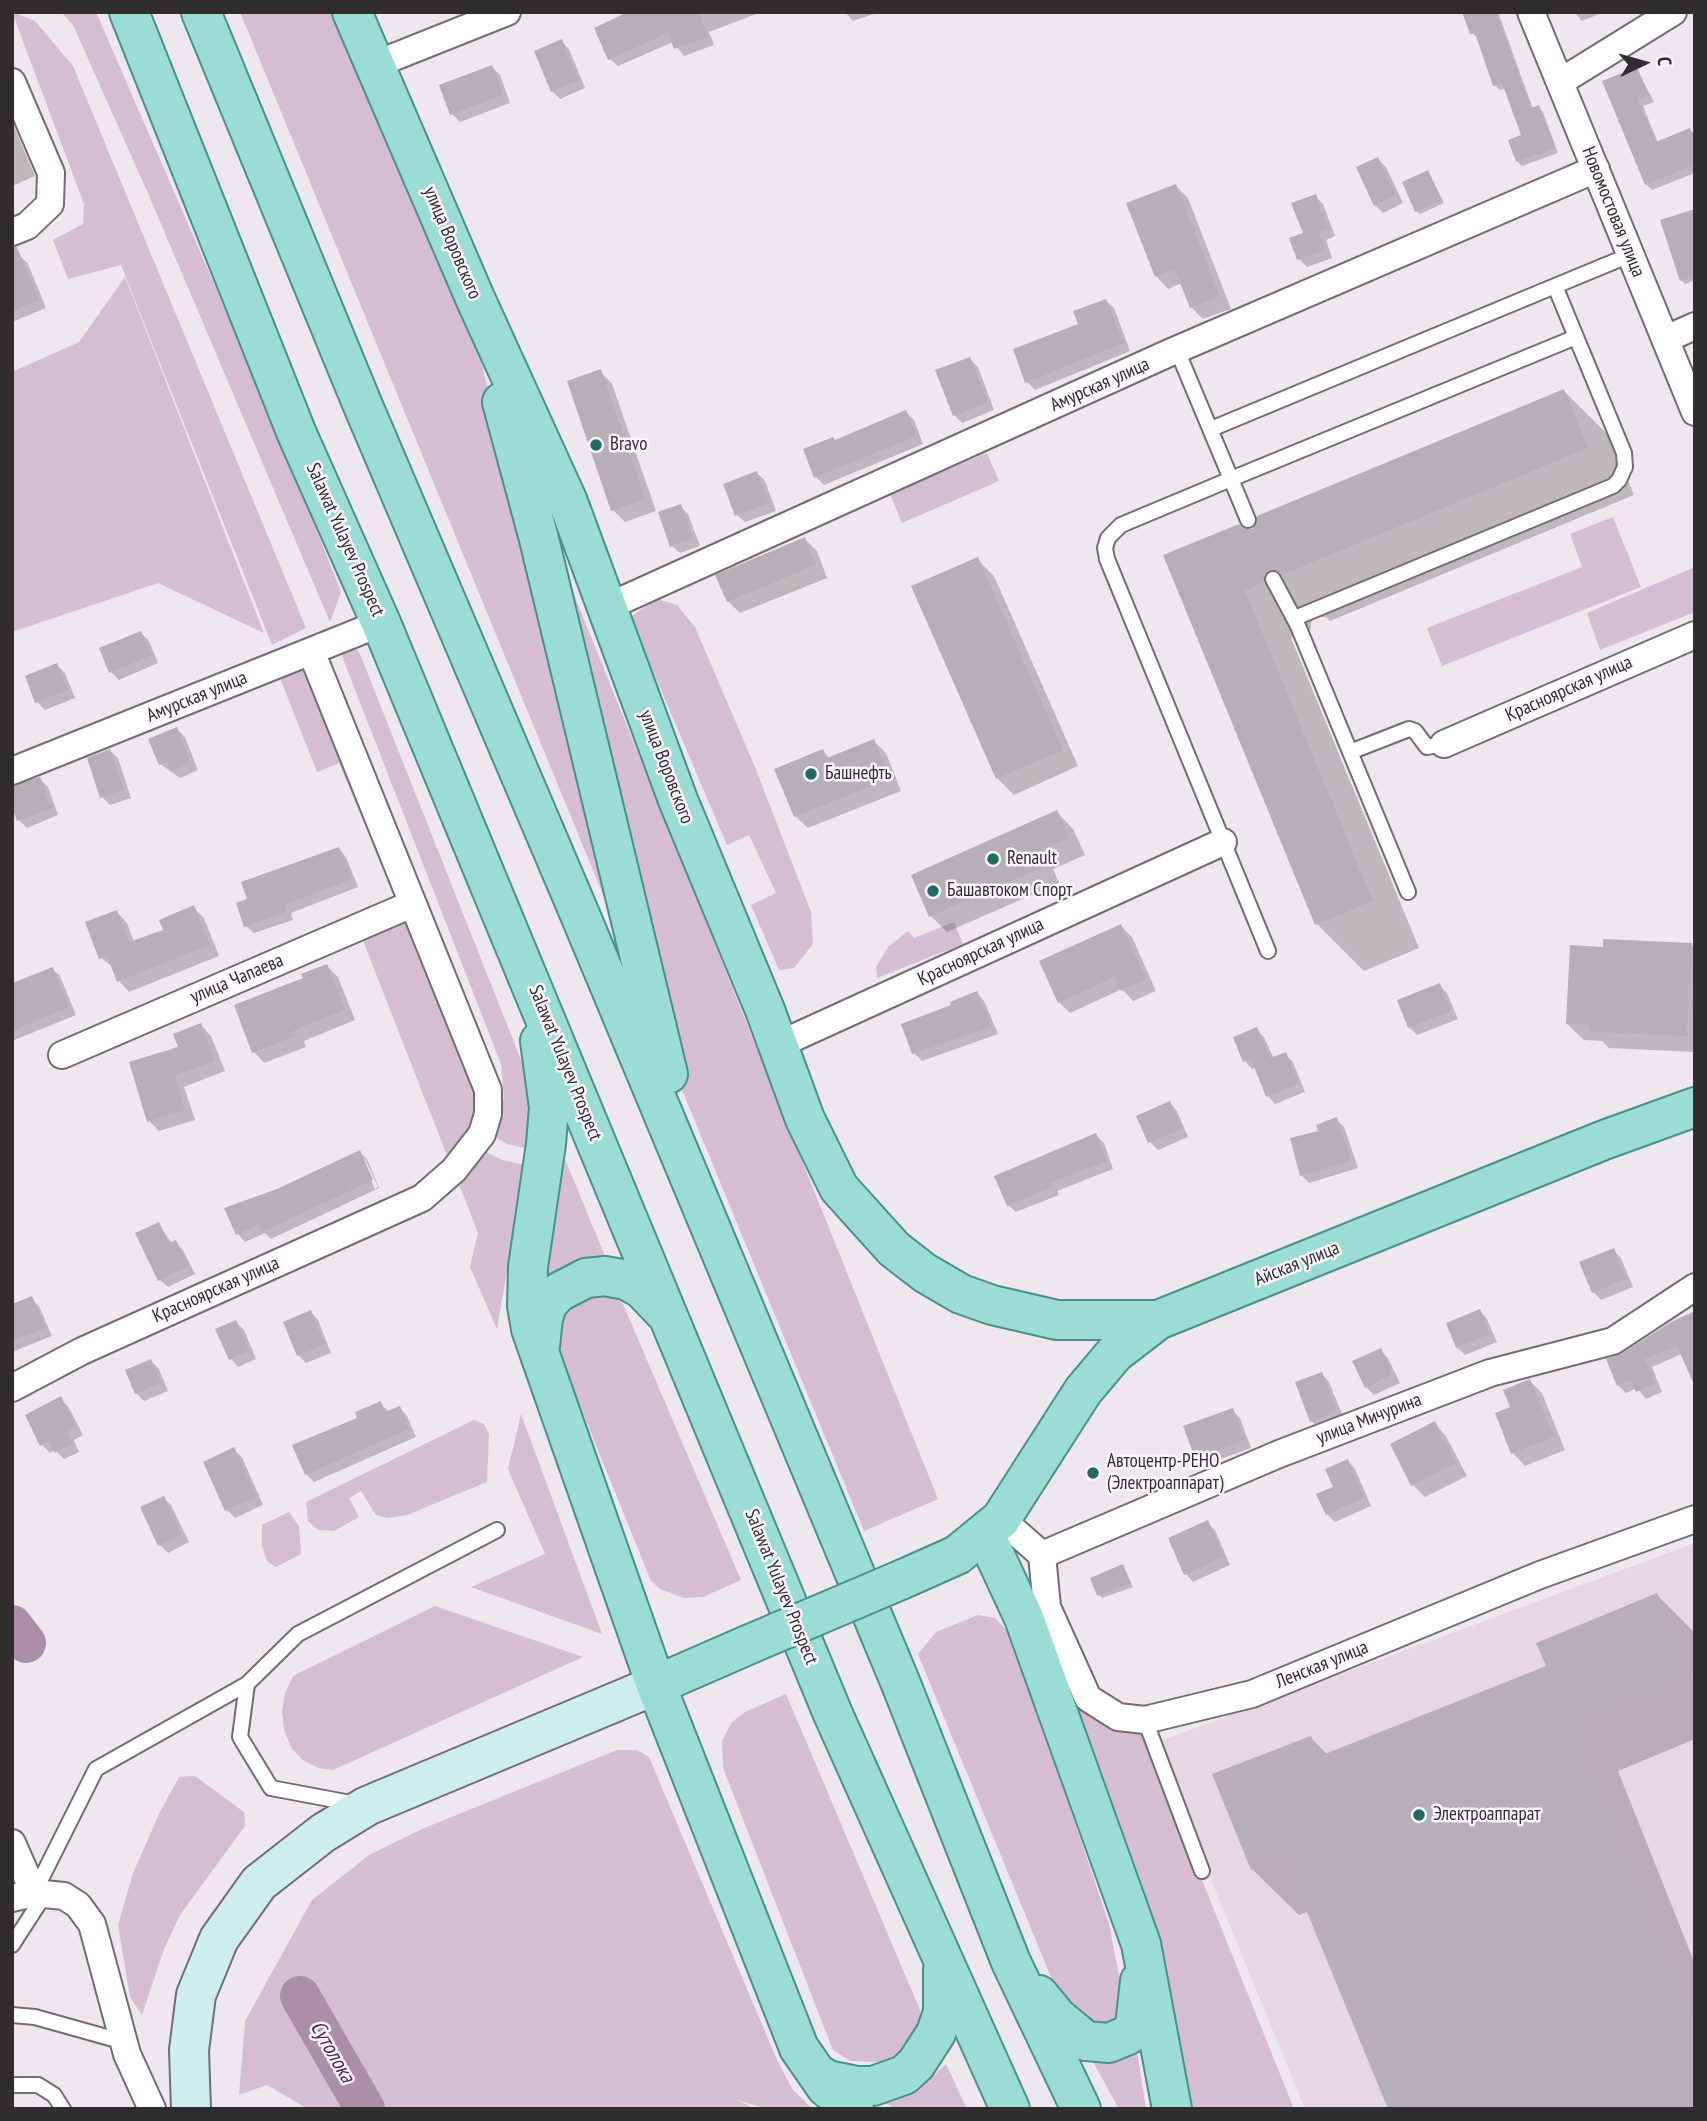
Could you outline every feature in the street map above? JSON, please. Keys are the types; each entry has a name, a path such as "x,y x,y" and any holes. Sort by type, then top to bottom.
{"main road":[{"name":"Salawat Yulayev Prospect","path":"129,12 297,434 381,623 833,1714 1010,2109"},
{"path":"201,12 361,401 901,1684 1011,1962 1081,2109"},
{"name":"улица Воровского","path":"352,12 475,298 568,502 678,800 820,1154 839,1188 894,1249 925,1273 961,1294 1020,1313 1057,1320 1158,1320"},
{"path":"475,298 539,539 665,1064 711,1228"},
{"path":"525,967 544,1059 549,1108 527,1286 531,1329 656,1685 807,2063 826,2087 854,2109"},
{"name":"Айская улица","path":"993,1527 1090,1381 1115,1353 1158,1320 1604,1140 1695,1107"},
{"path":"540,1359 540,1335 548,1303 559,1292 586,1278 605,1276 625,1280 642,1289 671,1322"},
{"path":"191,2109 188,2050 196,1995 219,1939 259,1883 323,1833 368,1806 957,1555 993,1527 1141,1944 1172,2109"},
{"path":"1011,1962 1073,2032 1086,2041 1109,2043 1128,2035 1138,2018 1141,1944"},
{"path":"807,2063 817,2073 843,2085 873,2086 904,2075 916,2064 936,2033 943,2012 943,1963"}],"street":[{"path":"374,65 507,12"},
{"name":"Новомостовая улица","path":"1531,12 1695,412"},
{"path":"1560,82 1673,12"},
{"path":"12,82 51,173 50,204 27,226 12,232"},
{"name":"Амурская улица","path":"607,607 1177,350 1596,169"},
{"path":"1666,339 1695,326"},
{"name":"Амурская улица","path":"12,771 381,623"},
{"name":"Красноярская улица","path":"1444,744 1695,635"},
{"name":"Красноярская улица","path":"12,1388 82,1350 422,1198 454,1170 482,1134 488,1114 488,1090 311,651"},
{"name":"Красноярская улица","path":"778,1045 1223,842"},
{"name":"улица Чапаева","path":"62,1055 412,904"},
{"name":"улица Мичурина","path":"1042,1555 1279,1454 1490,1373 1613,1341 1695,1287"},
{"name":"Ленская улица","path":"1042,1555 1047,1607 1088,1698 1118,1717 1145,1720 1252,1694 1540,1576 1695,1519"},
{"path":"993,1527 1042,1555"},
{"path":"12,1843 30,1895 64,1896 78,1905 92,1924 135,2078 152,2109"}],"lane":[{"path":"1211,429 1630,255"},
{"path":"1295,618 1600,491 1619,480 1625,467 1624,453 1555,286"},
{"path":"1268,951 1107,559 1105,548 1108,538 1121,525 1576,337"},
{"path":"1177,350 1248,520"},
{"path":"1273,579 1295,618 1408,892"},
{"path":"1350,752 1409,729 1415,732 1427,747 1444,744"},
{"path":"12,1945 30,1895 96,1769 247,1685 298,1634 497,1530"},
{"path":"247,1685 240,1737 271,1788 368,1806"},
{"path":"1145,1720 1202,1871"},
{"path":"12,2015 35,2017 124,2042"},
{"path":"12,2085 38,2085 54,2095 63,2109"}],"shaded area":[{"path":"12,12 35,21 73,66 306,628 272,645 121,265 68,279 53,240 83,224 84,204"},
{"path":"61,12 96,12 271,415 341,592 330,622 147,191 73,25"},
{"path":"240,12 341,12 475,335 611,914"},
{"path":"125,277 264,633 158,583 12,632 12,372 79,342"},
{"path":"987,453 999,481 902,523 890,494"},
{"path":"1613,517 1641,587 1442,666 1427,628 1582,567 1570,534"},
{"path":"561,562 938,1499 864,1531 673,1068"},
{"path":"1695,567 1695,612 1600,650 1587,613"},
{"path":"657,599 677,605 695,627 755,767 811,912 813,944 794,968 779,970 751,905 776,893 749,835 727,845 630,617"},
{"path":"354,646 360,654 531,1085 534,1150 507,1144 496,1137 504,1096 501,1064 345,664 342,655"},
{"path":"311,659 396,878 389,882 339,763 317,772 278,673"},
{"path":"407,912 482,1092 472,1137 448,1158 362,938"},
{"path":"954,922 963,944 877,978 876,967 888,947 908,931 914,938"},
{"path":"558,1142 607,1261 542,1287"},
{"path":"484,1151 502,1160 525,1165 497,1329 470,1267 478,1233 457,1179"},
{"path":"606,1290 623,1304 741,1580 703,1597 684,1598 660,1589 651,1581 549,1329 556,1308"},
{"path":"521,1414 602,1634 471,1587 545,1554 508,1469"},
{"path":"474,1420 484,1424 489,1434 487,1482 407,1515 388,1518 376,1515 361,1491 349,1498 359,1517 334,1531 318,1530 308,1521 306,1502"},
{"path":"289,1512 299,1526 301,1554 276,1567 267,1561 262,1546 262,1525"},
{"name":"Электроаппарат","path":"1695,1543 1695,2109 1305,2109 1155,1743"},
{"path":"435,1606 583,1657 333,1770 318,1768 303,1760 292,1749 284,1730 282,1711 285,1693 293,1676"},
{"path":"978,1615 995,1618 1009,1633 1018,1653 1109,1924 1122,1991 1122,2014 1114,2026 1102,2031 1060,1999 918,1654 936,1632"},
{"path":"1062,1668 1141,1728 1294,2109 1177,2109"},
{"path":"786,1694 920,2010 920,2023 901,2052 884,2062 850,2061 833,2050 723,1768 722,1741 732,1722 745,1712"},
{"path":"617,1750 637,1750 649,1757 777,2060 793,2090 813,2109 768,2109 737,2100 755,2109 308,2109 267,2085 239,2095 245,2021 312,1900 369,1855 422,1829"},
{"path":"195,1776 244,1812 245,1826 180,1915 164,1949 142,2015 130,1997 118,1925 133,1873 160,1812 179,1777"},
{"path":"1136,2045 1146,2109 1119,2109 1092,2060"},
{"path":"946,2064 967,2109 895,2109 884,2102 918,2091"}],"building":[{"path":"628,12 698,12 708,37 674,49 668,33 608,60 594,28"},
{"path":"1462,12 1496,12 1531,108 1539,105 1555,148 1516,162 1508,140 1521,135 1502,83 1493,86 1475,33 1470,34"},
{"path":"562,39 579,80 551,92 534,51"},
{"path":"492,65 503,95 450,115 439,85"},
{"path":"1637,67 1649,96 1638,100 1656,142 1690,128 1695,140 1695,165 1645,185 1602,81"},
{"path":"1378,157 1396,195 1374,206 1356,167"},
{"path":"1428,170 1442,200 1415,212 1402,182"},
{"path":"1176,184 1220,296 1190,308 1175,270 1155,277 1126,203"},
{"path":"1316,194 1328,229 1319,232 1325,250 1297,260 1289,238 1303,233 1291,203"},
{"path":"1695,209 1695,276 1680,281 1660,220"},
{"path":"12,247 17,247 39,300 12,311"},
{"path":"1106,299 1124,343 1025,383 1013,349 1078,324 1073,311"},
{"path":"970,357 988,402 953,416 935,370"},
{"path":"601,369 645,499 611,511 567,381"},
{"path":"1564,389 1588,448 1282,575 1269,570 1264,582 1245,591 1373,901 1315,925 1163,555 1239,524 1246,529 1252,529 1257,522 1257,516"},
{"path":"906,410 917,436 814,478 803,449 833,437 835,440"},
{"path":"757,471 769,503 735,516 723,484"},
{"path":"681,504 693,538 670,547 658,512"},
{"path":"805,537 816,565 727,602 715,575"},
{"path":"978,557 1063,750 996,779 911,586"},
{"path":"141,631 152,655 109,673 99,648"},
{"path":"57,663 68,690 35,703 25,676"},
{"path":"177,727 191,763 171,771 167,762 159,765 148,739"},
{"name":"Башнефть","path":"874,739 890,779 794,817 774,769 823,749 827,758"},
{"path":"110,749 124,790 100,798 87,758"},
{"path":"40,777 52,808 17,821 12,807 12,786"},
{"name":"Renault","path":"1057,810 1070,838 1038,852 1044,867 929,917 911,875"},
{"path":"339,847 352,879 284,905 286,912 244,927 236,903 247,899 241,882"},
{"path":"194,905 210,945 117,982 107,956 99,959 85,922 117,910 129,942 163,930 159,920"},
{"path":"1121,924 1146,979 1121,991 1115,977 1058,1003 1039,961"},
{"path":"1603,939 1692,943 1687,1036 1590,1032 1590,1025 1566,1024 1570,945 1603,947"},
{"path":"327,964 345,1010 294,1030 296,1036 252,1053 234,1005 303,978 301,974"},
{"path":"53,967 69,1007 12,1031 12,983"},
{"path":"1440,983 1451,1011 1408,1028 1397,1000"},
{"path":"977,991 992,1027 912,1054 901,1024 951,1005 950,1002"},
{"path":"201,1023 215,1061 175,1076 185,1110 147,1122 129,1062 178,1047 173,1034"},
{"path":"1257,1027 1270,1058 1286,1052 1299,1084 1266,1097 1251,1059 1243,1062 1233,1037"},
{"path":"1170,1101 1182,1129 1148,1143 1136,1116"},
{"path":"1337,1117 1351,1161 1300,1176 1290,1138 1318,1131 1316,1125"},
{"path":"1096,1133 1107,1161 1050,1183 1052,1187 1007,1206 994,1176"},
{"path":"360,1150 373,1180 262,1232 259,1224 236,1235 224,1208 277,1189"},
{"path":"159,1222 169,1243 176,1240 189,1266 158,1281 135,1233"},
{"path":"1614,1248 1626,1279 1592,1293 1579,1262"},
{"path":"32,1296 46,1328 12,1341 12,1304"},
{"path":"1480,1309 1490,1334 1456,1348 1446,1323"},
{"path":"311,1310 325,1345 297,1356 283,1322"},
{"path":"1695,1311 1695,1387 1677,1346 1645,1359 1656,1384 1636,1392 1631,1380 1617,1386 1606,1359 1621,1354 1671,1322"},
{"path":"236,1320 249,1351 229,1360 215,1329"},
{"path":"1381,1348 1393,1374 1365,1388 1352,1361"},
{"path":"151,1359 161,1383 135,1394 125,1370"},
{"path":"1322,1372 1337,1411 1310,1422 1295,1382"},
{"path":"1530,1379 1554,1437 1511,1454 1495,1413 1510,1407 1503,1390"},
{"path":"61,1396 76,1427 67,1432 73,1443 55,1453 49,1441 40,1446 25,1415"},
{"path":"381,1401 385,1412 400,1406 409,1429 305,1475 292,1445 357,1418 355,1412"},
{"path":"1233,1408 1245,1440 1195,1458 1183,1426"},
{"path":"1435,1421 1456,1463 1411,1486 1390,1444"},
{"path":"234,1447 257,1497 225,1511 203,1462"},
{"path":"1348,1459 1364,1498 1326,1515 1316,1494 1333,1487 1325,1469"},
{"path":"164,1496 182,1534 158,1546 140,1507"},
{"path":"1208,1520 1224,1557 1184,1575 1168,1538"},
{"path":"1123,1564 1131,1583 1097,1596 1090,1578"},
{"name":"Электроаппарат","path":"1657,1593 1691,1676 1573,1725 1695,2032 1695,2109 1388,2109 1284,1856 1251,1870 1212,1774 1311,1736 1320,1756 1546,1666 1536,1643"}],"waterway":[{"name":"Сутолока","path":"12,1625 26,1643"},
{"name":"Сутолока","path":"300,1996 365,2109"}],"place":[{"name":"Bravo","path":"596,445"},
{"name":"Башнефть","path":"811,774"},
{"name":"Renault","path":"993,859"},
{"name":"Башавтоком Спорт","path":"933,891"},
{"name":"Автоцентр-РЕНО (Электроаппарат)","path":"1093,1473"},
{"name":"Электроаппарат","path":"1419,1815"}]}
